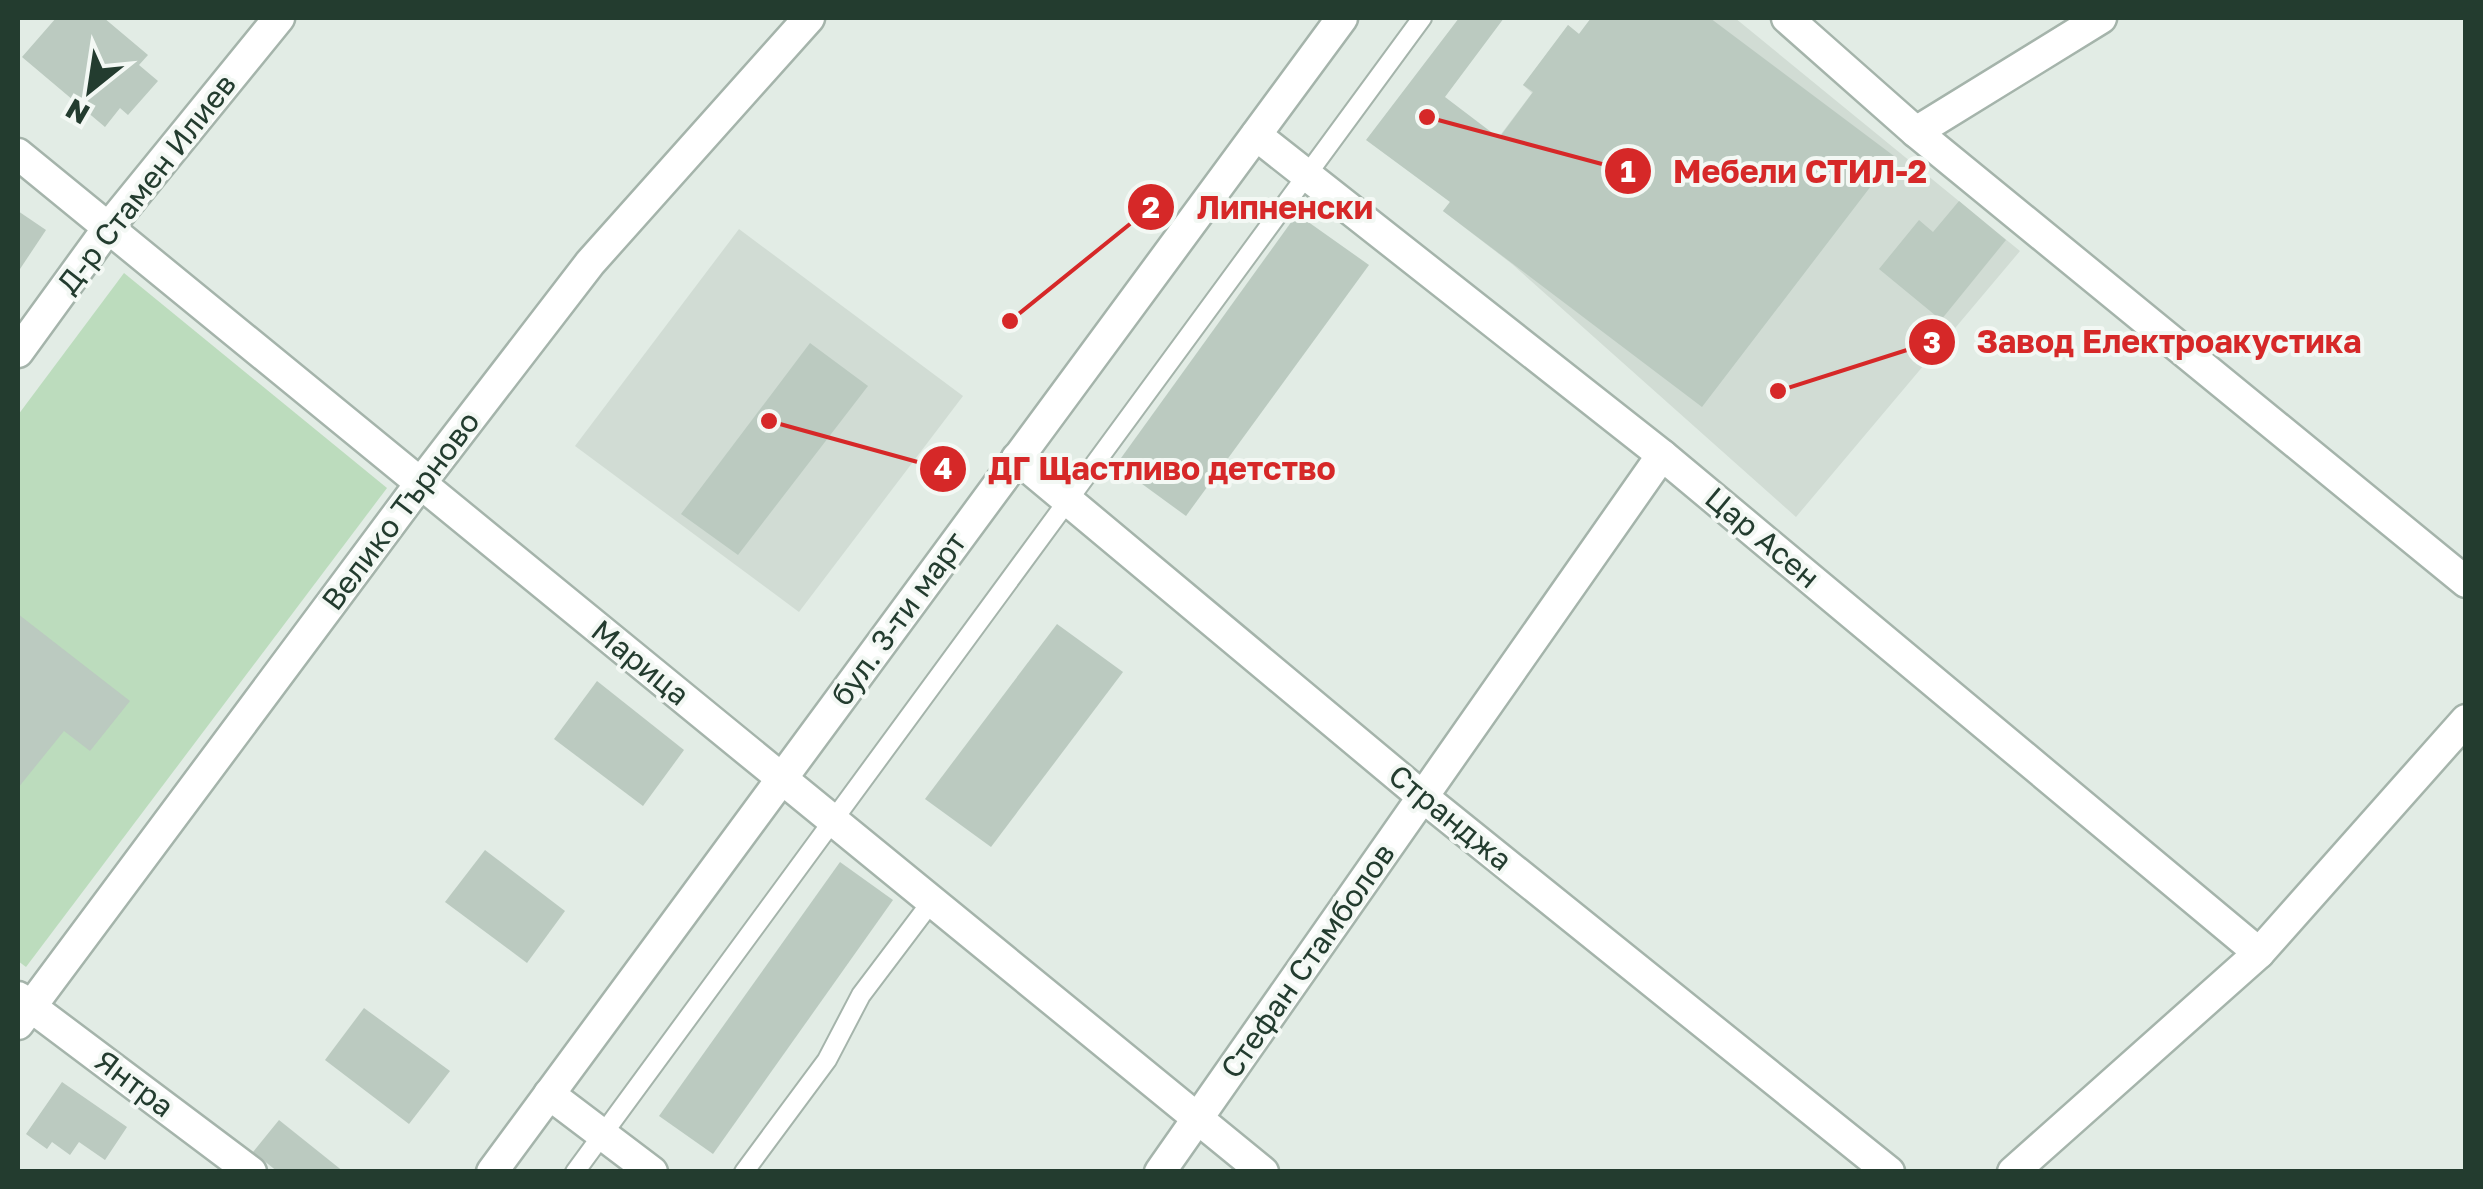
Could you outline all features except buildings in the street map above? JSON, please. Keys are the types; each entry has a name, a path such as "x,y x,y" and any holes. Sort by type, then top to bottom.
{"street":[{"name":"Д-р Стамен Илиев","path":"18,352 108,228 279,18"},
{"name":"Велико Търново","path":"22,1009 590,263 809,18"},
{"name":"бул. 3-ти март","path":"492,1172 1342,18"},
{"path":"1787,18 1916,132 2466,582"},
{"path":"1916,132 2101,18"},
{"name":"Цар Асен","path":"1256,135 1662,455 2259,952"},
{"name":"Марица","path":"18,154 1263,1172"},
{"name":"Стефан Стамболов","path":"1160,1172 1662,455"},
{"name":"Странджа","path":"1018,458 1423,797 1889,1172"},
{"path":"2013,1172 2259,952 2466,720"},
{"name":"Янтра","path":"22,1009 252,1172"},
{"path":"549,1094 652,1172"}],"lane":[{"path":"575,1172 1422,18"},
{"path":"744,1172 827,1060 861,995 932,901"}],"shaded area":[{"path":"1591,18 1735,18 2020,251 1796,517 1512,264 1443,211 1532,93 1523,85 1568,25 1579,34"},
{"path":"739,229 963,396 799,612 575,446"}],"green space":[{"path":"124,273 387,488 26,967 18,961 18,415"}],"place":[{"name":"Мебели СТИЛ-2","path":"1427,117"},
{"name":"Липненски","path":"1010,321"},
{"name":"Завод Електроакустика","path":"1778,391"},
{"name":"ДГ Щастливо детство","path":"769,421"}]}
